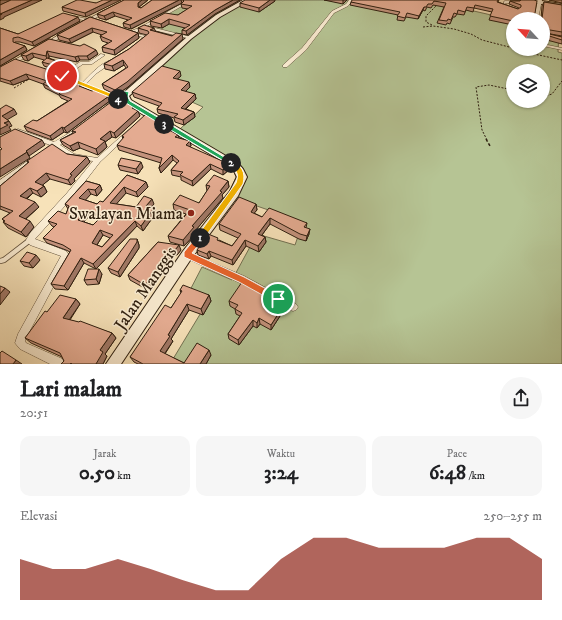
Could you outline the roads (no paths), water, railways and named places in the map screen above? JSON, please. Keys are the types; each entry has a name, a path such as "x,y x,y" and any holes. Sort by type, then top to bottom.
{"street":[{"path":"101,112 127,92 189,38 218,16 247,0"},
{"path":"345,0 351,0"},
{"path":"285,66 304,49 333,12 351,0"},
{"path":"524,0 540,1 562,6"},
{"path":"538,12 540,1"},
{"path":"130,32 143,27 181,5"},
{"path":"75,27 110,8"},
{"path":"89,19 101,22"},
{"path":"143,27 189,38"},
{"path":"117,28 147,37"},
{"path":"0,70 20,62 37,49 69,30"},
{"path":"137,43 158,31"},
{"path":"51,41 58,43"},
{"path":"26,47 37,49"},
{"path":"550,47 562,50"},
{"path":"62,76 82,63 90,63 103,55"},
{"path":"83,84 98,69 117,57"},
{"path":"40,68 83,84 117,99"},
{"name":"Jalan Manggis","path":"113,364 187,255 234,193 242,176 235,165 146,117 126,100 127,92"},
{"path":"43,154 85,125"},
{"path":"61,364 23,346 20,343 21,337 65,257 63,253 33,243 30,240 70,195 98,160 133,128"},
{"path":"0,140 18,131 55,145 72,156 98,160"},
{"path":"0,183 36,158"},
{"path":"187,255 242,279 293,307"}],"lane":[{"path":"509,8 504,6 505,2 518,2 519,0"},
{"path":"68,15 89,19"},
{"path":"0,261 4,260 30,240"}],"place":[{"name":"Swalayan Miama","path":"191,213"}]}
